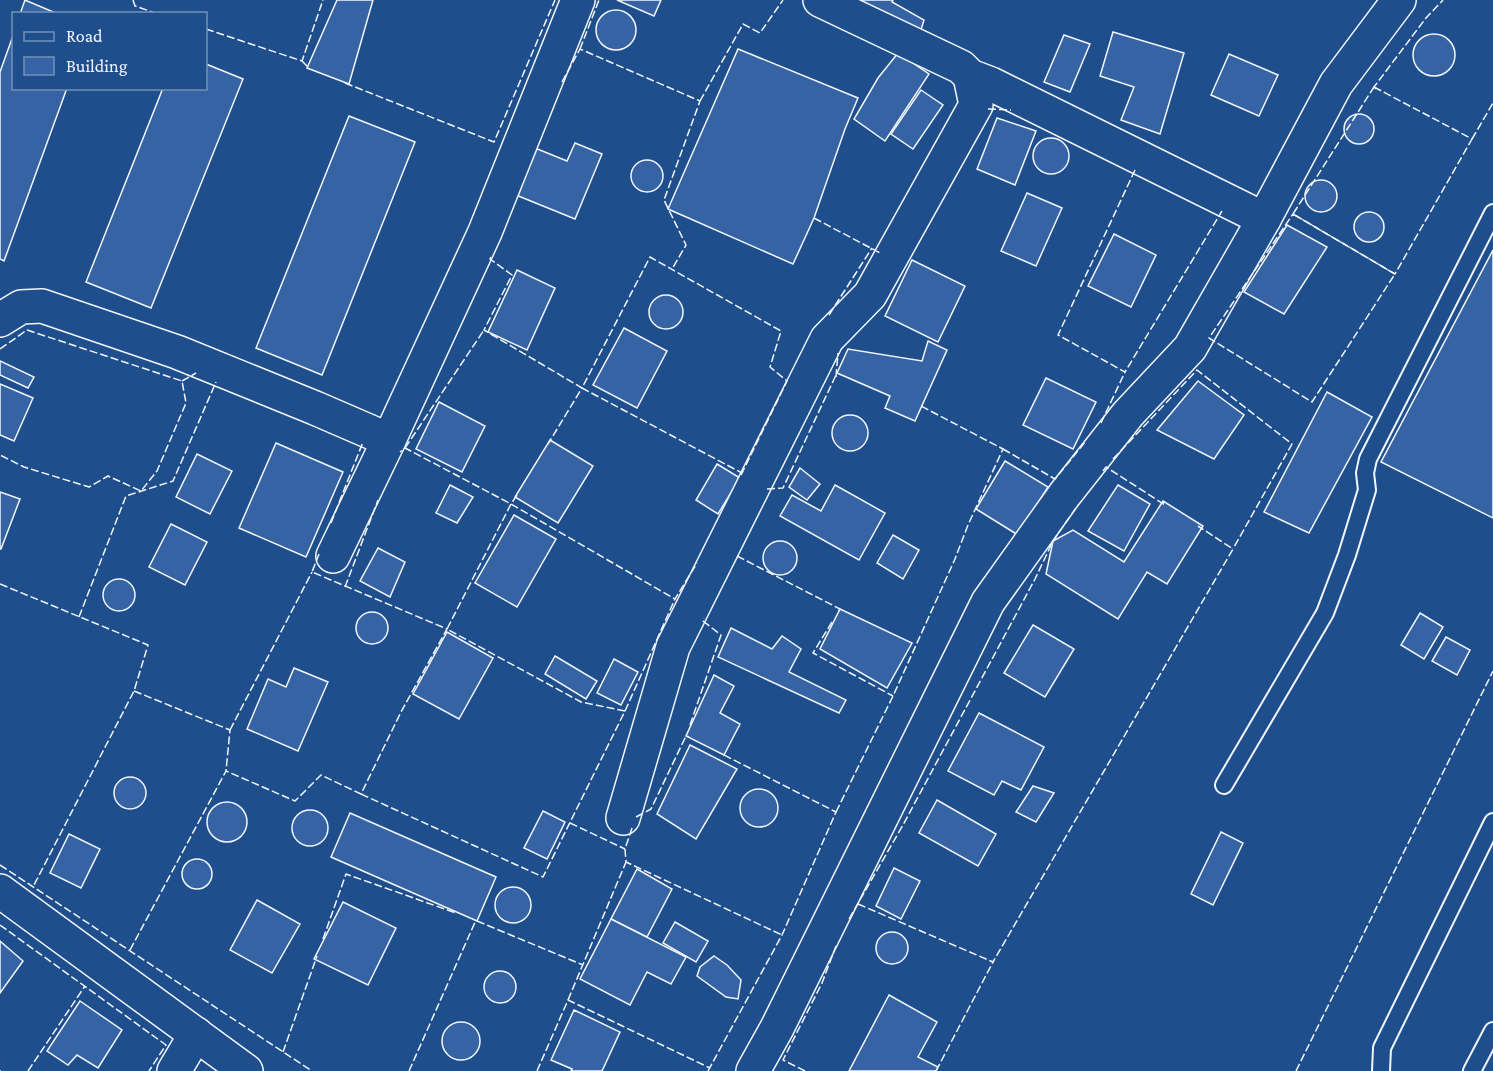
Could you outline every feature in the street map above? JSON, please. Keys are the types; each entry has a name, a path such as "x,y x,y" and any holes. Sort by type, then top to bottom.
{"street":[{"path":"333,556 485,232 578,0"},
{"path":"820,0 961,67 970,76 991,84 1264,219"},
{"path":"753,1071 777,1028 988,602 1065,494 1128,414 1190,348 1264,219 1336,84 1400,0"},
{"path":"623,818 673,647 827,339 870,296 976,105 970,76"},
{"path":"0,320 21,307 42,306 177,352 389,440"},
{"path":"0,891 246,1071"},
{"path":"174,1071 196,1034"}],"lane":[{"path":"1224,785 1325,613 1347,555 1367,490 1365,473 1368,459 1493,213"},
{"path":"1381,1071 1382,1048 1493,822"},
{"path":"1472,1071 1493,1031"}],"building":[{"path":"25,0 53,12 21,12"},
{"path":"337,0 373,0 349,84 307,68"},
{"path":"617,0 661,0 654,16"},
{"path":"857,0 893,0 892,2 924,20 920,33"},
{"path":"616,10 630,16 636,30 630,44 616,50 602,44 596,30 602,16"},
{"path":"1113,32 1184,53 1160,134 1121,120 1134,87 1100,76"},
{"path":"1434,34 1449,40 1455,55 1449,70 1434,76 1419,70 1413,55 1419,40"},
{"path":"1064,35 1090,44 1070,92 1044,82"},
{"path":"12,39 12,90 66,90 4,261 0,259 0,72"},
{"path":"738,49 858,98 814,218 793,264 668,209"},
{"path":"898,53 929,74 885,141 854,119 878,78"},
{"path":"1229,54 1278,75 1259,116 1211,95"},
{"path":"207,64 243,79 151,308 86,282 162,90 207,90"},
{"path":"921,90 943,105 913,149 891,134"},
{"path":"1359,114 1365,115 1373,123 1373,135 1365,143 1359,144 1353,143 1345,135 1344,129 1345,123 1353,115"},
{"path":"349,116 415,142 322,375 256,348"},
{"path":"997,118 1036,131 1015,185 977,169"},
{"path":"1051,138 1064,143 1069,156 1064,169 1051,174 1038,169 1033,156 1038,143"},
{"path":"575,143 602,154 575,219 516,195 535,148 567,161"},
{"path":"647,160 658,165 663,176 658,187 647,192 636,187 631,176 636,165"},
{"path":"1321,180 1332,185 1337,196 1332,207 1321,212 1310,207 1305,196 1310,185"},
{"path":"1027,193 1062,208 1036,266 1001,251"},
{"path":"1369,212 1380,216 1384,227 1380,238 1369,242 1358,238 1354,227 1358,216"},
{"path":"1287,225 1327,247 1284,314 1244,292"},
{"path":"1114,234 1156,255 1131,307 1088,286"},
{"path":"1493,250 1493,518 1381,462"},
{"path":"912,260 965,286 938,342 885,316"},
{"path":"517,270 555,288 527,350 488,332"},
{"path":"666,295 678,300 683,312 678,324 666,329 654,324 649,312 654,300"},
{"path":"624,328 667,351 637,408 593,385"},
{"path":"928,341 947,350 915,421 885,408 890,396 837,373 848,349 922,361"},
{"path":"0,361 34,377 28,388 0,375"},
{"path":"1046,378 1096,402 1073,449 1023,425"},
{"path":"1198,381 1244,415 1214,459 1157,430"},
{"path":"0,384 33,398 14,441 0,435"},
{"path":"1327,392 1372,417 1309,533 1264,512"},
{"path":"439,402 485,426 462,472 416,449"},
{"path":"850,415 863,420 868,433 863,446 850,451 837,446 832,433 837,420"},
{"path":"550,440 593,466 558,523 515,497"},
{"path":"276,443 343,472 306,557 239,528"},
{"path":"197,454 232,471 210,514 176,497"},
{"path":"1005,461 1048,487 1018,535 976,509"},
{"path":"717,464 740,478 718,514 696,500"},
{"path":"800,468 820,484 807,500 789,487"},
{"path":"450,485 473,497 457,523 436,513"},
{"path":"835,485 885,513 859,560 780,516 792,495 821,511"},
{"path":"1118,485 1150,504 1124,551 1088,531"},
{"path":"0,492 20,499 1,549 0,549"},
{"path":"1163,501 1203,526 1167,584 1147,572 1118,619 1046,574 1053,541 1073,530 1124,562"},
{"path":"514,515 556,539 517,607 475,583"},
{"path":"171,524 207,542 185,585 149,567"},
{"path":"893,535 919,550 903,579 877,563"},
{"path":"780,541 792,546 797,558 792,570 780,575 768,570 763,558 768,546"},
{"path":"378,548 405,562 390,597 360,581"},
{"path":"119,579 131,583 135,595 131,607 119,611 107,607 103,595 107,583"},
{"path":"840,609 912,643 887,688 820,649"},
{"path":"372,612 383,617 388,628 383,639 372,644 361,639 356,628 361,617"},
{"path":"1420,613 1443,627 1424,659 1401,645"},
{"path":"1033,625 1074,649 1045,697 1004,673"},
{"path":"731,628 772,649 782,636 801,649 789,672 846,700 839,713 718,657"},
{"path":"447,632 493,658 459,719 413,694"},
{"path":"1446,637 1470,650 1457,675 1432,661"},
{"path":"555,656 597,681 586,699 545,674"},
{"path":"614,659 638,672 621,705 597,693"},
{"path":"294,668 328,682 298,751 247,729 268,679 286,687"},
{"path":"714,675 734,686 720,713 740,724 724,755 686,736"},
{"path":"979,713 1044,747 1021,790 1002,781 994,795 948,771"},
{"path":"690,745 737,769 696,839 657,814"},
{"path":"130,777 142,781 146,793 142,805 130,809 118,805 114,793 118,781"},
{"path":"1033,786 1054,793 1036,822 1016,812"},
{"path":"759,789 772,795 778,808 772,821 759,827 746,821 740,808 746,795"},
{"path":"937,800 996,834 978,866 919,833"},
{"path":"227,802 235,803 241,808 246,814 246,830 241,836 235,841 227,842 219,841 213,836 208,830 207,822 208,814 213,808 219,803"},
{"path":"310,810 323,815 328,828 323,841 310,846 297,841 292,828 297,815"},
{"path":"543,811 565,822 547,859 524,848"},
{"path":"350,813 496,877 477,921 331,857"},
{"path":"1221,832 1243,843 1213,905 1191,894"},
{"path":"69,834 100,849 81,888 50,873"},
{"path":"197,859 203,860 211,868 211,880 203,888 197,889 191,888 183,880 182,874 183,868 191,860"},
{"path":"894,868 920,881 901,919 876,906"},
{"path":"637,869 672,889 647,937 611,919"},
{"path":"513,887 526,892 531,905 526,918 513,923 500,918 495,905 500,892"},
{"path":"257,900 300,924 272,973 230,950"},
{"path":"343,902 396,928 368,985 314,959"},
{"path":"611,919 686,957 671,984 647,972 630,1005 580,979"},
{"path":"675,922 708,941 696,962 663,943"},
{"path":"892,932 903,937 908,948 903,959 892,964 881,959 876,948 881,937"},
{"path":"0,941 23,961 0,993"},
{"path":"714,956 727,965 741,980 738,999 726,997 697,976 700,967"},
{"path":"500,971 512,975 516,987 512,999 500,1003 488,999 484,987 488,975"},
{"path":"889,995 937,1022 918,1057 938,1067 936,1071 849,1071"},
{"path":"80,1001 122,1030 98,1068 77,1055 68,1065 47,1051"},
{"path":"574,1010 620,1032 602,1071 571,1071 572,1069 551,1060"},
{"path":"461,1022 474,1028 480,1041 474,1054 461,1060 448,1054 442,1041 448,1028"}],"fence":[{"path":"133,0 135,6 152,12"},
{"path":"207,29 302,61 323,0"},
{"path":"345,83 494,142 555,0"},
{"path":"580,49 599,0"},
{"path":"700,101 743,24 760,33 783,0"},
{"path":"1376,89 1374,87 1426,18 1443,0"},
{"path":"562,82 580,49 700,101 664,200 686,245 672,269"},
{"path":"302,61 309,68"},
{"path":"1374,87 1472,139 1395,274 1293,214 1374,87"},
{"path":"1472,139 1493,103"},
{"path":"988,109 1011,110"},
{"path":"1135,170 1058,335 1125,372 1222,211"},
{"path":"1293,214 1395,274 1312,402 1209,338 1293,214"},
{"path":"814,218 880,253"},
{"path":"829,315 872,248"},
{"path":"491,257 490,259 512,275 484,330 582,388 548,444"},
{"path":"741,475 787,381 770,367 781,331 650,257 582,388 742,473"},
{"path":"0,349 27,330 182,381 186,403 157,471 141,491 108,476 89,487 24,467 0,455"},
{"path":"405,448 484,330"},
{"path":"836,377 838,353"},
{"path":"1113,459 1197,370 1292,444 1233,549"},
{"path":"1101,423 1125,372"},
{"path":"182,381 196,373"},
{"path":"767,489 783,488 836,375"},
{"path":"79,617 126,496 173,481 216,382"},
{"path":"836,812 893,696 1003,449 919,405"},
{"path":"1003,449 1055,479 1086,441"},
{"path":"331,523 363,442"},
{"path":"361,794 543,877 625,711 581,702 447,629 511,504 405,448 400,452"},
{"path":"1103,471 1106,467 1165,505"},
{"path":"517,495 511,504 675,599 697,563"},
{"path":"345,587 378,500"},
{"path":"849,919 903,825 1035,579 1053,541 1078,505"},
{"path":"858,904 993,962 1233,549 1198,526"},
{"path":"130,950 226,771 295,801 321,775 361,794 401,712 447,629 312,572 319,554"},
{"path":"737,556 840,609 838,612"},
{"path":"230,730 312,572"},
{"path":"0,584 148,645 134,691 33,887"},
{"path":"625,711 675,599"},
{"path":"690,725 721,635 703,621 704,618"},
{"path":"832,622 813,653 893,696"},
{"path":"1296,1071 1493,671"},
{"path":"134,691 230,730 226,771"},
{"path":"636,817 651,809 686,736 689,737"},
{"path":"708,1071 782,935 836,812 722,754"},
{"path":"570,823 625,849"},
{"path":"632,828 625,849 626,862 782,935"},
{"path":"568,1000 626,862"},
{"path":"0,865 312,1071"},
{"path":"323,939 346,874 456,913"},
{"path":"409,1071 476,920"},
{"path":"477,921 583,965"},
{"path":"0,925 166,1045 149,1071"},
{"path":"805,1071 783,1060 822,983 836,946"},
{"path":"283,1052 317,956"},
{"path":"936,1071 993,962"},
{"path":"28,1071 85,986"},
{"path":"537,1071 568,1000 710,1068"}]}
